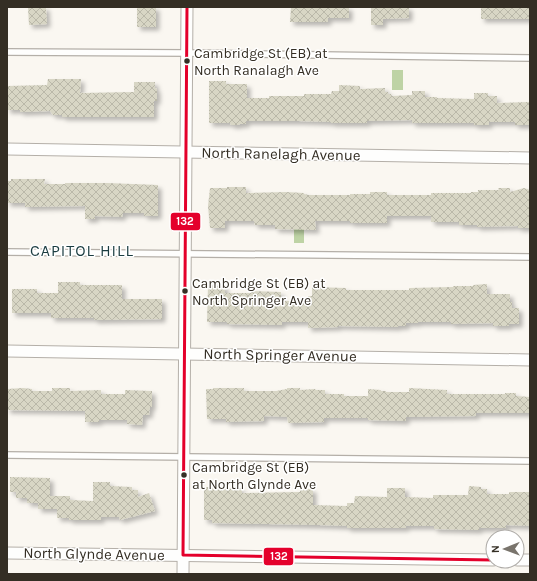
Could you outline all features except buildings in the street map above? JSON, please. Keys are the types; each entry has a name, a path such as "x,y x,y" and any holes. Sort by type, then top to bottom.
{"street":[{"path":"183,574 188,7"},
{"name":"North Ranelagh Avenue","path":"7,149 530,158"},
{"name":"North Springer Avenue","path":"7,351 530,360"},
{"name":"North Glynde Avenue","path":"7,553 485,560"}],"lane":[{"path":"7,52 530,58"},
{"path":"7,252 530,257"},
{"path":"7,455 530,461"}],"shaded area":[{"path":"392,70 403,70 403,90 392,90"},
{"path":"304,225 304,243 294,243 294,229"}],"transit line":[{"name":"132","path":"187,7 183,555 485,560"}],"place":[{"name":"Cambridge St (EB) at North Ranalagh Ave","path":"187,61"},
{"name":"Cambridge St (EB) at North Springer Ave","path":"185,291"},
{"name":"Cambridge St (EB) at North Glynde Ave","path":"184,475"}],"district":[{"name":"CAPITOL HILL","path":"82,250"}]}
